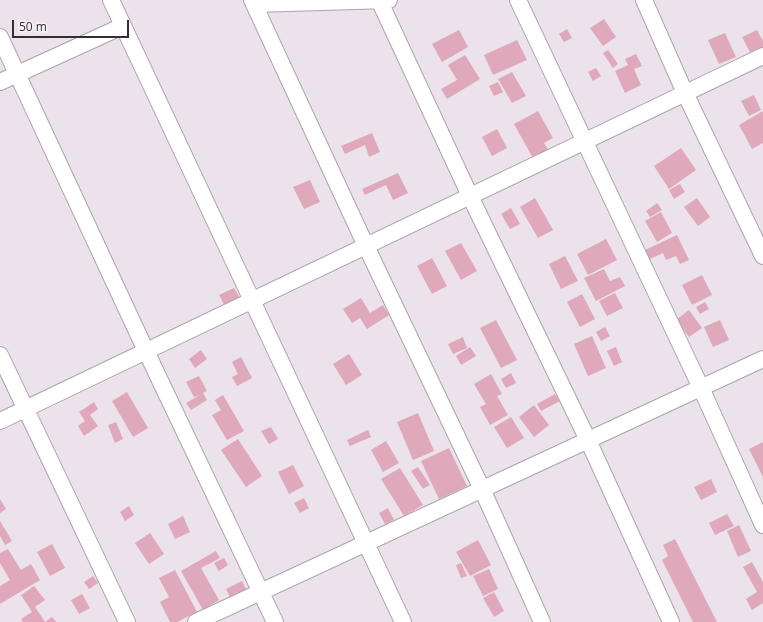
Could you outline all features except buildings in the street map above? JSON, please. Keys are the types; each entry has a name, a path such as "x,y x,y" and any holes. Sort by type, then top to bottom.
{"street":[{"path":"111,0 403,622"},
{"path":"379,0 470,196 588,440 670,622"},
{"path":"389,0 253,2 366,246 482,489 542,622"},
{"path":"518,0 701,388 763,525"},
{"path":"644,0 685,93 763,256"},
{"path":"0,82 123,26"},
{"path":"0,36 146,351 275,622"},
{"path":"0,421 763,56"},
{"path":"0,355 127,622"},
{"path":"196,622 763,359"}]}
